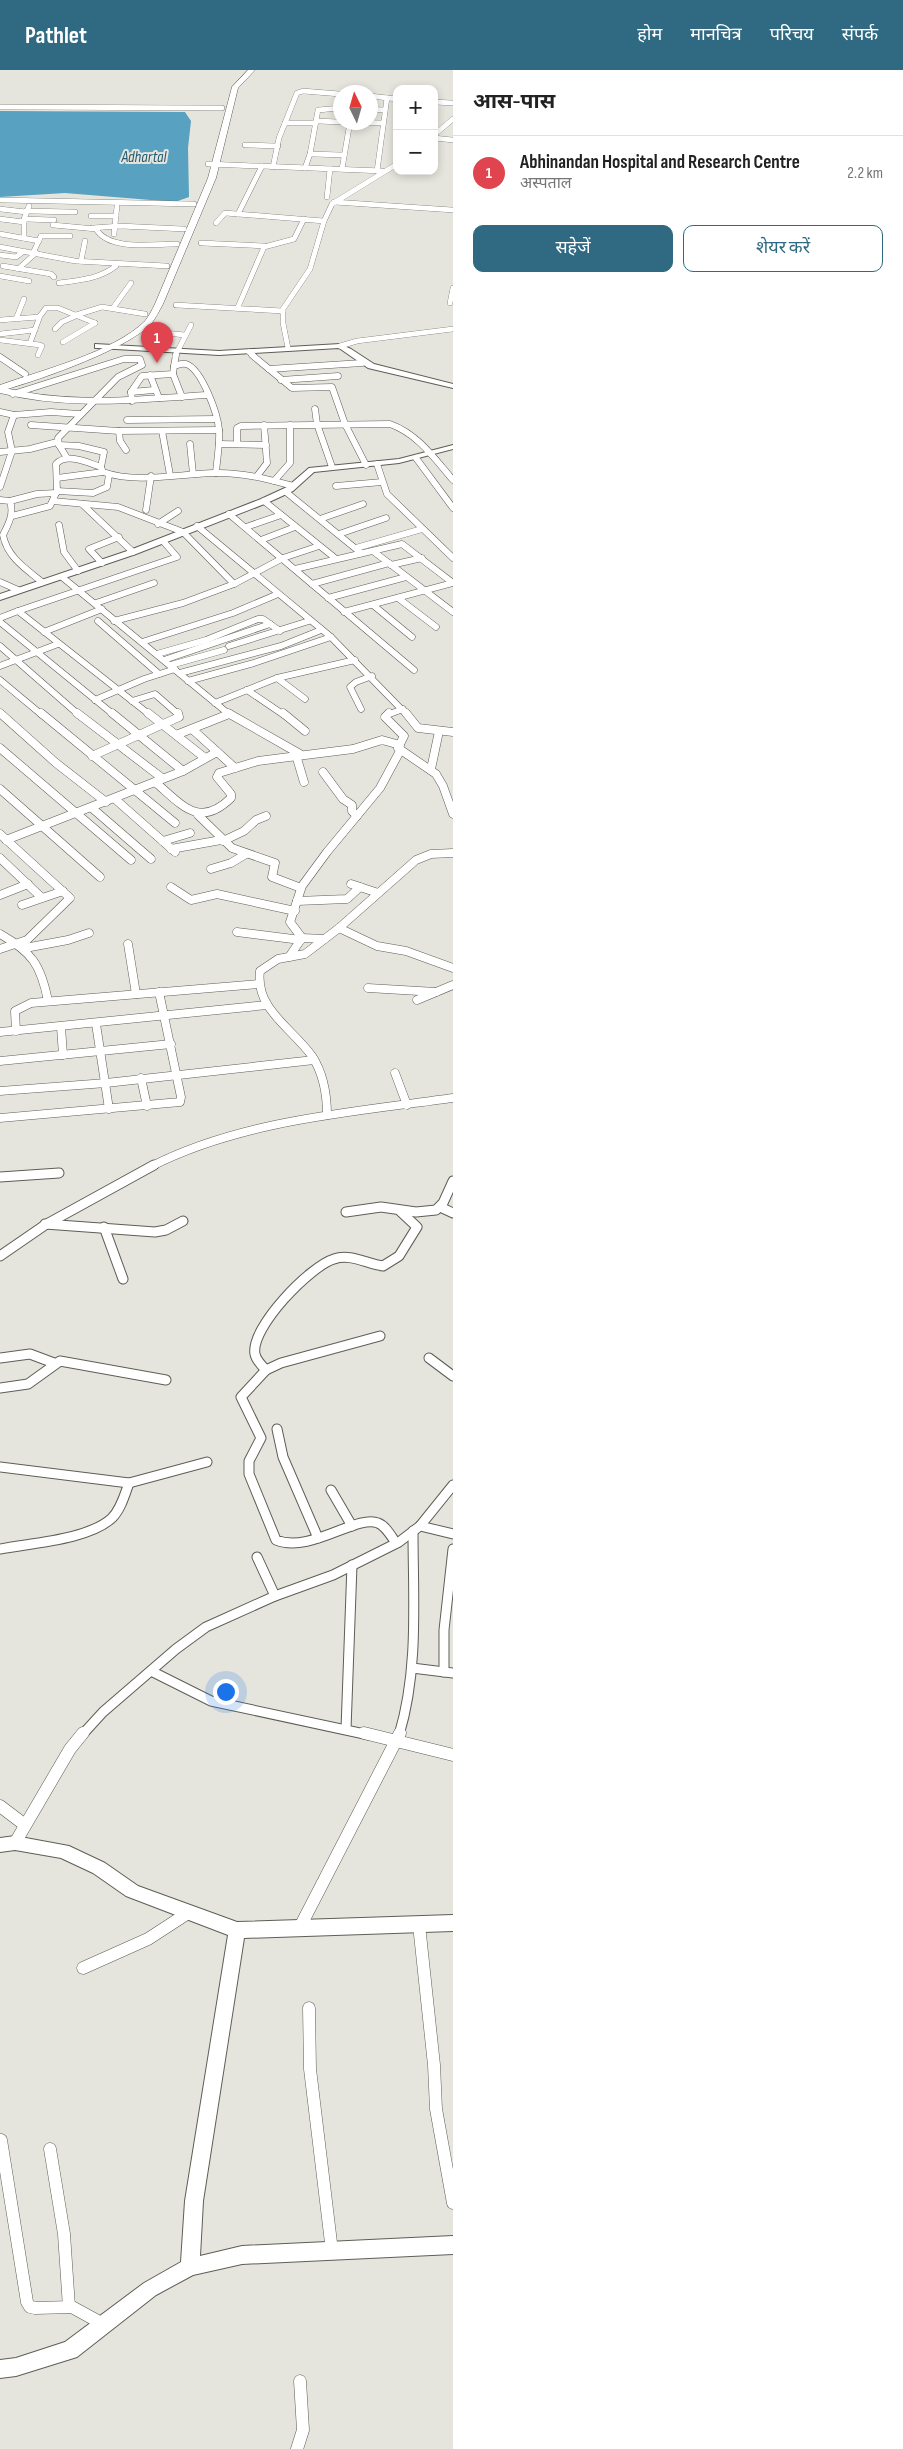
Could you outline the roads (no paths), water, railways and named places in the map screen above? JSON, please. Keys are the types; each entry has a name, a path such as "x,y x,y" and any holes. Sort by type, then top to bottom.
{"main road":[{"path":"0,389 109,344 142,327 154,315 212,164 237,81 246,70"},
{"path":"212,164 228,86 252,70"},
{"path":"0,384 109,344 133,326 145,314 194,209"}],"street":[{"path":"273,167 284,123 294,97 298,92 333,94"},
{"path":"378,97 393,99"},
{"path":"380,171 384,110 387,98"},
{"path":"438,102 453,103"},
{"path":"0,107 222,108"},
{"path":"305,168 310,154 319,109 333,108"},
{"path":"378,110 384,110"},
{"path":"438,133 453,119"},
{"path":"284,123 333,122"},
{"path":"378,123 383,123"},
{"path":"342,169 349,130"},
{"path":"438,138 453,140"},
{"path":"245,145 278,146"},
{"path":"310,154 344,155"},
{"path":"212,164 380,171"},
{"path":"238,214 262,166"},
{"path":"288,348 282,323 283,311 310,269 323,220 334,202 380,171 393,166"},
{"path":"327,197 330,169"},
{"path":"0,200 140,203 194,209"},
{"path":"50,235 58,201"},
{"path":"96,201 91,206 90,218 116,216"},
{"path":"334,202 453,210"},
{"path":"84,206 133,206 140,203"},
{"path":"114,234 118,206"},
{"path":"0,208 75,212"},
{"path":"24,238 24,220 27,210"},
{"path":"216,222 222,214 323,220"},
{"path":"0,219 53,222 92,228 98,230 101,237 114,243 156,242 177,244"},
{"path":"201,243 265,246 294,239 304,219"},
{"path":"156,242 158,225"},
{"path":"92,228 158,225 184,228"},
{"path":"0,234 39,241"},
{"path":"18,269 35,253 41,236 70,236"},
{"path":"81,261 84,241"},
{"path":"238,308 265,246"},
{"path":"0,247 81,261 168,266"},
{"path":"0,255 16,257 24,251"},
{"path":"59,283 98,279 116,266 114,264"},
{"path":"3,266 51,274 54,277"},
{"path":"0,276 29,281"},
{"path":"113,308 131,283"},
{"path":"450,303 453,288"},
{"path":"16,319 24,299"},
{"path":"176,305 283,311"},
{"path":"55,329 62,322 92,306 145,314"},
{"path":"30,344 39,317 44,309 51,307 95,323 63,342"},
{"path":"0,320 39,317"},
{"path":"182,397 173,374 176,352 190,324"},
{"path":"109,344 176,352 249,352 340,346 357,341 453,329"},
{"path":"0,334 35,330"},
{"path":"165,333 186,335"},
{"path":"0,340 42,346 38,356"},
{"path":"109,344 133,347"},
{"path":"340,346 347,348 362,362"},
{"path":"249,352 289,386 296,388 330,387 339,405 345,424 366,465"},
{"path":"0,357 25,374"},
{"path":"13,394 124,360 140,359 142,365 120,375 95,401 79,414 58,438 58,443 67,458 104,471 151,476 216,473 256,476 294,486"},
{"path":"269,369 362,362 453,386"},
{"path":"174,366 182,364 191,367 208,396 219,430 216,473"},
{"path":"132,401 131,392 140,378 150,375 173,374"},
{"path":"150,375 154,390 159,398"},
{"path":"281,380 338,376"},
{"path":"0,389 13,394 43,399 95,401 132,401 208,396"},
{"path":"131,392 154,390"},
{"path":"315,409 332,467"},
{"path":"0,412 14,415 51,412 79,414"},
{"path":"0,486 12,451 8,432 14,415"},
{"path":"128,420 216,418"},
{"path":"237,444 238,426 383,424 400,427 430,454 453,480"},
{"path":"31,425 70,426 119,431 219,430"},
{"path":"256,476 267,464 264,425"},
{"path":"274,481 290,463 290,425"},
{"path":"119,431 120,441 126,450"},
{"path":"162,431 170,475"},
{"path":"0,452 58,443 104,452 106,455 104,471 107,487 98,492 56,492 37,494 10,501 0,500"},
{"path":"190,444 194,474"},
{"path":"219,444 266,445"},
{"path":"1,596 134,552 264,501 286,492 309,471 416,458 453,447"},
{"path":"12,516 43,509 53,501 56,492 56,463 67,458"},
{"path":"416,458 453,508"},
{"path":"378,464 382,482 388,494 453,558"},
{"path":"57,478 104,471"},
{"path":"146,510 151,476"},
{"path":"336,486 382,482"},
{"path":"286,492 340,534 358,551 374,551 402,544 453,583"},
{"path":"10,501 12,516 2,532 3,539 8,551 42,582"},
{"path":"53,501 118,507 158,524 183,532 234,584"},
{"path":"264,501 335,558"},
{"path":"82,504 134,552"},
{"path":"320,520 363,504"},
{"path":"158,524 178,511"},
{"path":"230,514 414,670"},
{"path":"246,527 281,515"},
{"path":"340,534 386,518"},
{"path":"59,525 64,552 78,571"},
{"path":"197,526 227,548 254,574 309,621 331,637 372,676 418,728 453,732"},
{"path":"261,540 295,527"},
{"path":"295,569 358,551 422,529"},
{"path":"102,562 89,549 119,537"},
{"path":"0,618 177,556 163,541"},
{"path":"114,621 146,611 179,605 234,584 283,558 319,546"},
{"path":"374,551 453,612"},
{"path":"312,584 390,564 422,558"},
{"path":"62,577 96,603 114,621 215,703 230,714 298,754 304,782"},
{"path":"328,598 406,577"},
{"path":"0,582 18,590"},
{"path":"96,603 154,583"},
{"path":"344,612 453,583"},
{"path":"142,642 233,612 278,594"},
{"path":"398,598 436,627"},
{"path":"373,605 412,637"},
{"path":"44,632 102,609"},
{"path":"18,611 204,758"},
{"path":"157,654 206,640 258,619 263,619 280,631"},
{"path":"98,621 159,674"},
{"path":"95,700 117,689 175,669 226,648 309,621"},
{"path":"0,622 184,771"},
{"path":"164,660 270,624"},
{"path":"175,669 274,648 321,630"},
{"path":"188,681 254,663 331,637"},
{"path":"0,666 58,644"},
{"path":"0,646 159,780 198,815 222,840 232,848 273,862 275,866 272,877 301,888"},
{"path":"215,703 277,678 355,660"},
{"path":"361,709 350,687 356,682 372,676"},
{"path":"277,678 305,699"},
{"path":"0,680 175,822"},
{"path":"246,690 273,706 305,731"},
{"path":"92,756 180,715 160,696 151,694 132,701"},
{"path":"302,939 290,922 301,888 328,849 372,799 392,769 404,736 385,717 387,714 403,710"},
{"path":"0,713 56,763 106,802"},
{"path":"176,736 230,714"},
{"path":"192,729 235,768"},
{"path":"431,768 438,736"},
{"path":"198,815 218,809 231,798 231,794 217,775 258,761 298,754 353,750 382,740 400,748 431,768 444,785 453,814"},
{"path":"2,752 131,860"},
{"path":"6,840 116,799 184,771 204,761 204,758 218,752"},
{"path":"323,772 333,782 342,798 352,805 352,811 357,816"},
{"path":"0,789 100,878"},
{"path":"116,799 173,850 222,840 244,831 256,820 266,816"},
{"path":"92,808 151,858"},
{"path":"163,841 190,833"},
{"path":"0,834 69,895 69,901 21,946"},
{"path":"327,1115 323,1082 314,1060 268,1005 258,984 260,971 278,959 301,957 339,928 416,860 431,854 453,853"},
{"path":"211,869 231,863 246,854"},
{"path":"0,858 3,865 28,884 42,898"},
{"path":"0,895 28,884"},
{"path":"351,884 378,893"},
{"path":"171,887 191,900 217,894 295,911"},
{"path":"297,901 347,899 360,887"},
{"path":"22,904 63,891"},
{"path":"339,928 377,946 406,951 453,968"},
{"path":"237,932 302,939 324,939"},
{"path":"0,949 68,940 89,933"},
{"path":"0,934 21,946 41,968 48,1001"},
{"path":"289,957 302,939"},
{"path":"128,944 136,994"},
{"path":"16,1031 14,1016 17,1008 31,1003 258,984"},
{"path":"417,1000 453,985"},
{"path":"368,988 436,992"},
{"path":"0,1118 180,1102 181,1097 160,992"},
{"path":"0,1032 96,1024 268,1005"},
{"path":"96,1024 109,1109"},
{"path":"61,1027 63,1055"},
{"path":"0,1061 170,1044"},
{"path":"0,1091 106,1083 314,1060"},
{"path":"396,1073 408,1105"},
{"path":"141,1078 147,1106"},
{"path":"0,1256 24,1237 48,1222 153,1166 182,1153 251,1130 327,1115 453,1098"},
{"path":"0,1177 59,1173"},
{"path":"346,1212 381,1208 430,1212 440,1208 453,1181"},
{"path":"440,1208 453,1213"},
{"path":"266,1370 258,1361 255,1348 263,1325 273,1312 301,1283 331,1259 354,1257 383,1266 395,1260 417,1227 400,1211"},
{"path":"48,1222 161,1232 182,1221"},
{"path":"104,1228 123,1279"},
{"path":"380,1336 281,1363 266,1370 241,1397 261,1438 249,1461 249,1474 276,1540 281,1544 288,1544 318,1538 368,1520 382,1524 396,1543"},
{"path":"0,1358 30,1354 54,1363 66,1361 166,1380"},
{"path":"429,1358 453,1376"},
{"path":"0,1388 23,1386 31,1382 54,1363"},
{"path":"277,1429 283,1457 318,1538"},
{"path":"0,1466 129,1483 208,1462"},
{"path":"0,1549 68,1535 104,1524 118,1510 129,1483"},
{"path":"7,1844 26,1825 70,1749 82,1734 103,1712 151,1672 176,1648 206,1627 275,1596 352,1566 396,1543 417,1528 453,1485"},
{"path":"331,1490 352,1526"},
{"path":"417,1528 453,1534"},
{"path":"300,1927 397,1742 408,1706 412,1668 417,1528"},
{"path":"412,1668 448,1673 444,1630 453,1550"},
{"path":"258,1557 275,1596"},
{"path":"346,1729 352,1566"},
{"path":"151,1672 220,1704 346,1729 453,1755"},
{"path":"0,1806 26,1825"},
{"path":"7,1844 63,1851 98,1868 132,1891 237,1930 453,1923"},
{"path":"83,1968 148,1939 188,1913"},
{"path":"419,1925 434,2065 436,2109 453,2204"},
{"path":"190,2267 194,2201 237,1930"},
{"path":"309,2008 310,2068 332,2251"},
{"path":"1,2140 26,2302 30,2308 69,2307 81,2311 103,2324"},
{"path":"50,2149 64,2234 69,2307"},
{"path":"0,2369 16,2367 70,2350 150,2289 190,2267 242,2255 453,2245"},
{"path":"297,2449 303,2430 300,2382"}],"water":[{"name":"Adhartal","path":"0,111 185,112 191,121 188,148 189,197 175,202 65,193 0,197"}],"place":[{"name":"Abhinandan Hospital and Research Centre","path":"157,363"}]}
